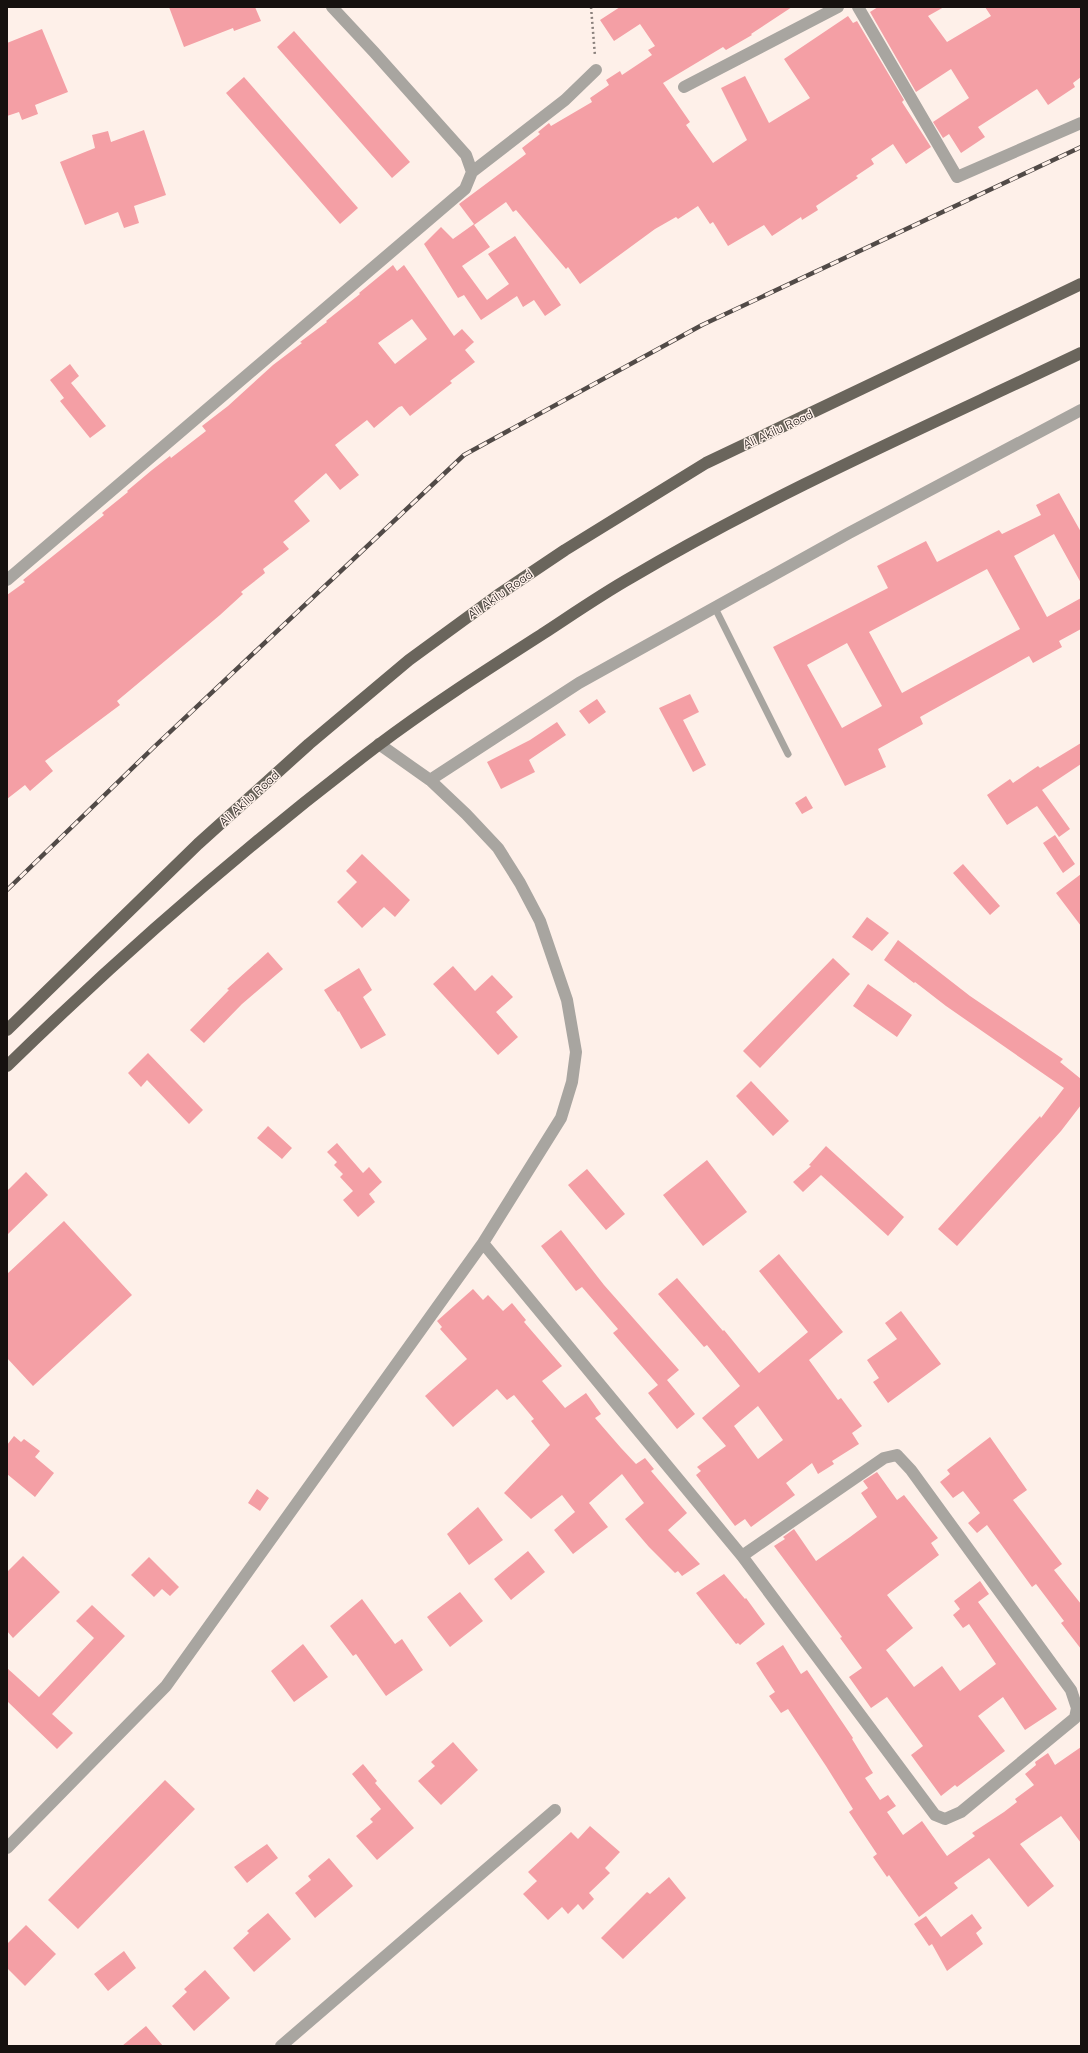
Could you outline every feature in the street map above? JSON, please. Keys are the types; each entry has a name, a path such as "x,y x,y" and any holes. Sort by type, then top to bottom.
{"main road":[{"name":"Ali Akilu Road","path":"7,1030 198,844 309,744 409,660 498,595 565,550 706,463 1081,284"},
{"path":"7,1066 78,997 160,923 264,834 379,744 488,669 637,574 765,503 1081,353"}],"street":[{"path":"332,7 466,155 472,172"},
{"path":"684,87 838,7"},
{"path":"858,7 957,176 1081,123"},
{"path":"7,580 465,189 472,172 565,100 596,70"},
{"path":"430,780 579,683 849,533 1081,410"},
{"path":"7,1848 166,1686 483,1243 561,1118 572,1082 576,1052 567,1000 540,921 520,883 498,848 466,814 430,780 379,744"},
{"path":"483,1243 742,1556 935,1815 945,1819 961,1812 1075,1718 1077,1708 1071,1690 911,1470 897,1455 884,1458 742,1556"},
{"path":"281,2046 555,1810"}],"lane":[{"path":"715,608 788,754"}],"path":[{"path":"591,7 596,70"}],"building":[{"path":"169,7 255,7 261,21 234,31 233,28 184,47"},
{"path":"620,7 792,7 751,34 752,35 726,50 723,47 663,83 690,122 686,125 713,163 747,140 721,88 745,76 769,123 810,98 784,59 848,16 853,23 857,21 904,100 902,102 931,147 906,164 893,144 871,159 874,164 856,176 858,178 816,206 818,210 802,220 801,217 772,236 764,225 728,246 713,222 710,224 698,206 678,219 676,217 655,229 580,284 568,267 566,269 516,210 513,212 506,202 474,225 490,247 462,266 487,300 509,284 488,254 515,236 561,305 545,316 534,300 523,307 517,296 481,320 464,295 458,298 424,244 441,227 453,239 474,224 459,204 526,154 522,148 540,134 538,132 549,123 551,126 592,102 590,98 609,85 606,80 620,71 622,75 652,55 648,50 655,46 640,24 614,41 600,20"},
{"path":"878,7 944,7 928,16 947,42 991,16 985,7 1081,7 1081,77 1073,83 1075,87 1048,105 1037,89 978,127 985,137 961,153 949,134 943,138 933,122 969,98 951,69 916,92 870,12"},
{"path":"42,29 68,92 35,105 38,114 22,120 19,112 7,116 7,43"},
{"path":"294,31 410,162 392,178 277,47"},
{"path":"244,77 358,208 340,224 226,93"},
{"path":"144,130 166,195 134,206 139,223 124,228 118,212 85,225 60,162 95,148 92,135 108,131 111,142"},
{"path":"393,265 397,271 404,265 454,336 462,329 474,342 465,350 475,362 450,381 452,383 410,416 402,406 399,407 374,428 367,420 335,445 359,475 340,490 326,473 294,501 310,521 283,542 289,549 263,569 265,573 241,592 243,594 220,615 117,701 120,705 45,761 53,771 30,791 25,785 7,799 7,595 25,582 23,580 104,515 102,513 152,470 170,456 171,458 206,431 202,426 228,406 273,365 302,343 300,342 327,322 326,321 360,294 359,293","holes":["412,319 427,339 395,364 378,343"]},
{"path":"70,364 79,376 71,383 106,426 90,438 60,401 64,398 50,380"},
{"path":"1059,493 1081,532 1081,583 1054,534 1014,556 1047,617 1081,598 1081,629 1059,641 1062,647 1033,663 1029,656 920,717 923,724 878,749 886,767 845,786 773,647 888,588 877,566 926,541 937,562 999,530 1002,534 1041,515 1036,505","holes":["987,569 1020,629 902,693 869,632","847,643 882,706 842,728 807,665"]},
{"path":"690,694 699,712 683,720 706,765 693,772 659,708"},
{"path":"597,699 606,712 589,724 579,711"},
{"path":"557,722 566,735 529,760 535,772 501,789 487,762 530,740"},
{"path":"1081,743 1081,764 1042,790 1070,829 1059,837 1037,806 1007,825 987,795 1010,779 1013,783 1038,766 1040,768"},
{"path":"806,796 813,808 802,814 795,803"},
{"path":"1055,835 1075,864 1063,873 1043,843"},
{"path":"362,854 410,900 395,917 384,907 362,928 337,902 357,882 346,871"},
{"path":"963,864 1000,906 990,915 953,873"},
{"path":"1081,874 1081,926 1056,893"},
{"path":"867,917 889,933 872,951 852,937"},
{"path":"898,940 970,996 1063,1059 1060,1062 1081,1079 1081,1105 1061,1131 957,1246 938,1229 1040,1116 1041,1118 1064,1088 946,1006 884,960"},
{"path":"268,952 283,969 242,1004 204,1043 190,1030 229,990 227,989"},
{"path":"833,958 850,974 760,1068 743,1051"},
{"path":"453,966 475,991 492,975 513,997 496,1012 518,1037 498,1055 433,984"},
{"path":"359,968 372,990 363,997 386,1035 361,1049 339,1011 338,1012 324,990"},
{"path":"868,984 912,1015 897,1037 853,1006"},
{"path":"148,1053 203,1110 189,1124 147,1080 141,1087 128,1073"},
{"path":"751,1081 789,1121 773,1136 736,1096"},
{"path":"268,1126 292,1148 282,1159 257,1138"},
{"path":"337,1143 363,1173 369,1167 382,1182 369,1194 375,1202 358,1217 343,1200 353,1191 340,1177 343,1174 334,1165 337,1162 327,1152"},
{"path":"826,1146 904,1217 888,1236 821,1175 803,1192 793,1182 811,1166 809,1165"},
{"path":"707,1160 747,1212 703,1246 663,1195"},
{"path":"587,1169 625,1214 606,1230 568,1185"},
{"path":"26,1172 48,1195 7,1235 7,1191"},
{"path":"64,1221 132,1295 33,1386 7,1358 7,1274"},
{"path":"561,1230 604,1285 679,1370 667,1380 695,1414 677,1429 648,1393 658,1385 613,1333 618,1329 582,1287 576,1291 541,1246"},
{"path":"779,1254 843,1332 809,1360 838,1400 841,1398 862,1426 852,1433 859,1444 832,1461 834,1464 818,1474 812,1463 786,1483 795,1495 751,1527 745,1519 735,1526 696,1475 701,1471 697,1467 726,1446 702,1418 740,1386 707,1345 704,1347 658,1294 677,1278 723,1331 724,1330 759,1373 808,1332 759,1271","holes":["758,1406 783,1440 758,1459 734,1426"]},
{"path":"473,1289 483,1300 488,1295 503,1311 512,1303 526,1320 524,1322 562,1366 542,1381 565,1408 586,1393 601,1414 595,1418 621,1448 636,1464 645,1458 654,1469 651,1471 687,1513 668,1530 700,1564 682,1576 678,1571 675,1573 649,1547 625,1519 644,1503 622,1474 589,1503 608,1527 573,1554 554,1530 575,1512 562,1495 531,1519 504,1493 550,1445 531,1421 534,1419 514,1395 507,1400 497,1389 453,1427 425,1396 467,1359 440,1329 442,1327 437,1321"},
{"path":"901,1311 941,1364 888,1403 873,1382 879,1378 867,1360 897,1339 885,1323"},
{"path":"14,1436 21,1442 24,1439 40,1451 35,1457 54,1473 35,1497 7,1474 7,1445"},
{"path":"990,1437 1027,1490 1013,1500 1062,1564 1054,1570 1081,1604 1081,1649 1061,1623 1064,1621 1036,1584 1032,1587 987,1525 977,1533 968,1523 980,1513 963,1491 953,1498 940,1482 950,1474 947,1470"},
{"path":"877,1472 897,1500 904,1495 938,1538 931,1543 939,1555 887,1595 913,1628 886,1650 914,1687 942,1666 960,1691 996,1664 969,1624 963,1628 953,1615 960,1609 954,1601 980,1581 989,1594 978,1602 1057,1709 1025,1730 1003,1697 978,1716 1005,1751 957,1787 955,1785 941,1796 911,1755 923,1746 887,1697 871,1708 849,1677 862,1668 840,1638 842,1637 774,1546 785,1539 783,1537 794,1529 816,1561 850,1537 877,1517 861,1493 868,1488 863,1481"},
{"path":"257,1489 269,1498 260,1511 248,1503"},
{"path":"478,1507 503,1540 469,1565 447,1534"},
{"path":"528,1551 545,1572 511,1600 494,1579"},
{"path":"23,1556 60,1592 13,1638 7,1631 7,1572"},
{"path":"149,1557 179,1587 170,1596 162,1589 154,1597 131,1575"},
{"path":"724,1574 745,1599 746,1598 765,1624 740,1645 738,1643 736,1644 696,1593"},
{"path":"460,1592 483,1621 450,1647 427,1617"},
{"path":"362,1599 395,1644 402,1639 423,1670 386,1696 356,1654 353,1656 330,1626"},
{"path":"92,1605 125,1636 52,1714 73,1733 57,1749 7,1701 7,1668 39,1697 94,1638 76,1621"},
{"path":"303,1644 328,1677 294,1702 271,1671"},
{"path":"783,1645 801,1674 807,1670 853,1738 852,1739 873,1773 865,1778 880,1800 888,1795 896,1806 887,1812 903,1835 922,1821 947,1856 975,1836 972,1833 1017,1802 1015,1799 1034,1785 1025,1774 1036,1765 1035,1762 1048,1753 1055,1765 1081,1747 1081,1843 1061,1816 1020,1844 1054,1886 1028,1907 989,1858 954,1883 958,1888 919,1917 889,1875 887,1877 873,1857 877,1854 849,1812 853,1809 788,1709 781,1713 769,1696 775,1692 756,1663"},
{"path":"453,1742 478,1770 441,1805 418,1781 435,1766 431,1762"},
{"path":"363,1764 377,1781 375,1783 414,1828 377,1860 356,1836 373,1822 370,1819 381,1809 352,1774"},
{"path":"165,1780 195,1809 78,1929 48,1900"},
{"path":"590,1826 620,1852 605,1868 610,1873 589,1893 594,1899 583,1910 578,1904 568,1914 562,1907 548,1920 523,1894 537,1881 528,1872 571,1832 578,1839"},
{"path":"267,1844 278,1858 247,1883 234,1867"},
{"path":"329,1858 353,1886 315,1918 295,1893 311,1880 308,1876"},
{"path":"669,1877 686,1898 623,1959 601,1938 647,1892 650,1894"},
{"path":"268,1913 291,1939 254,1972 233,1948 249,1933 247,1931"},
{"path":"972,1914 982,1928 976,1933 983,1944 947,1971 932,1944 929,1946 914,1924 926,1916 941,1937"},
{"path":"26,1925 56,1954 25,1986 7,1968 7,1944"},
{"path":"124,1951 136,1968 108,1991 94,1974"},
{"path":"205,1970 230,1998 194,2031 172,2006 187,1992 184,1989"},
{"path":"146,2026 163,2046 122,2046"}],"railway":[{"path":"7,890 153,748 464,455 702,325 1081,147"}]}
